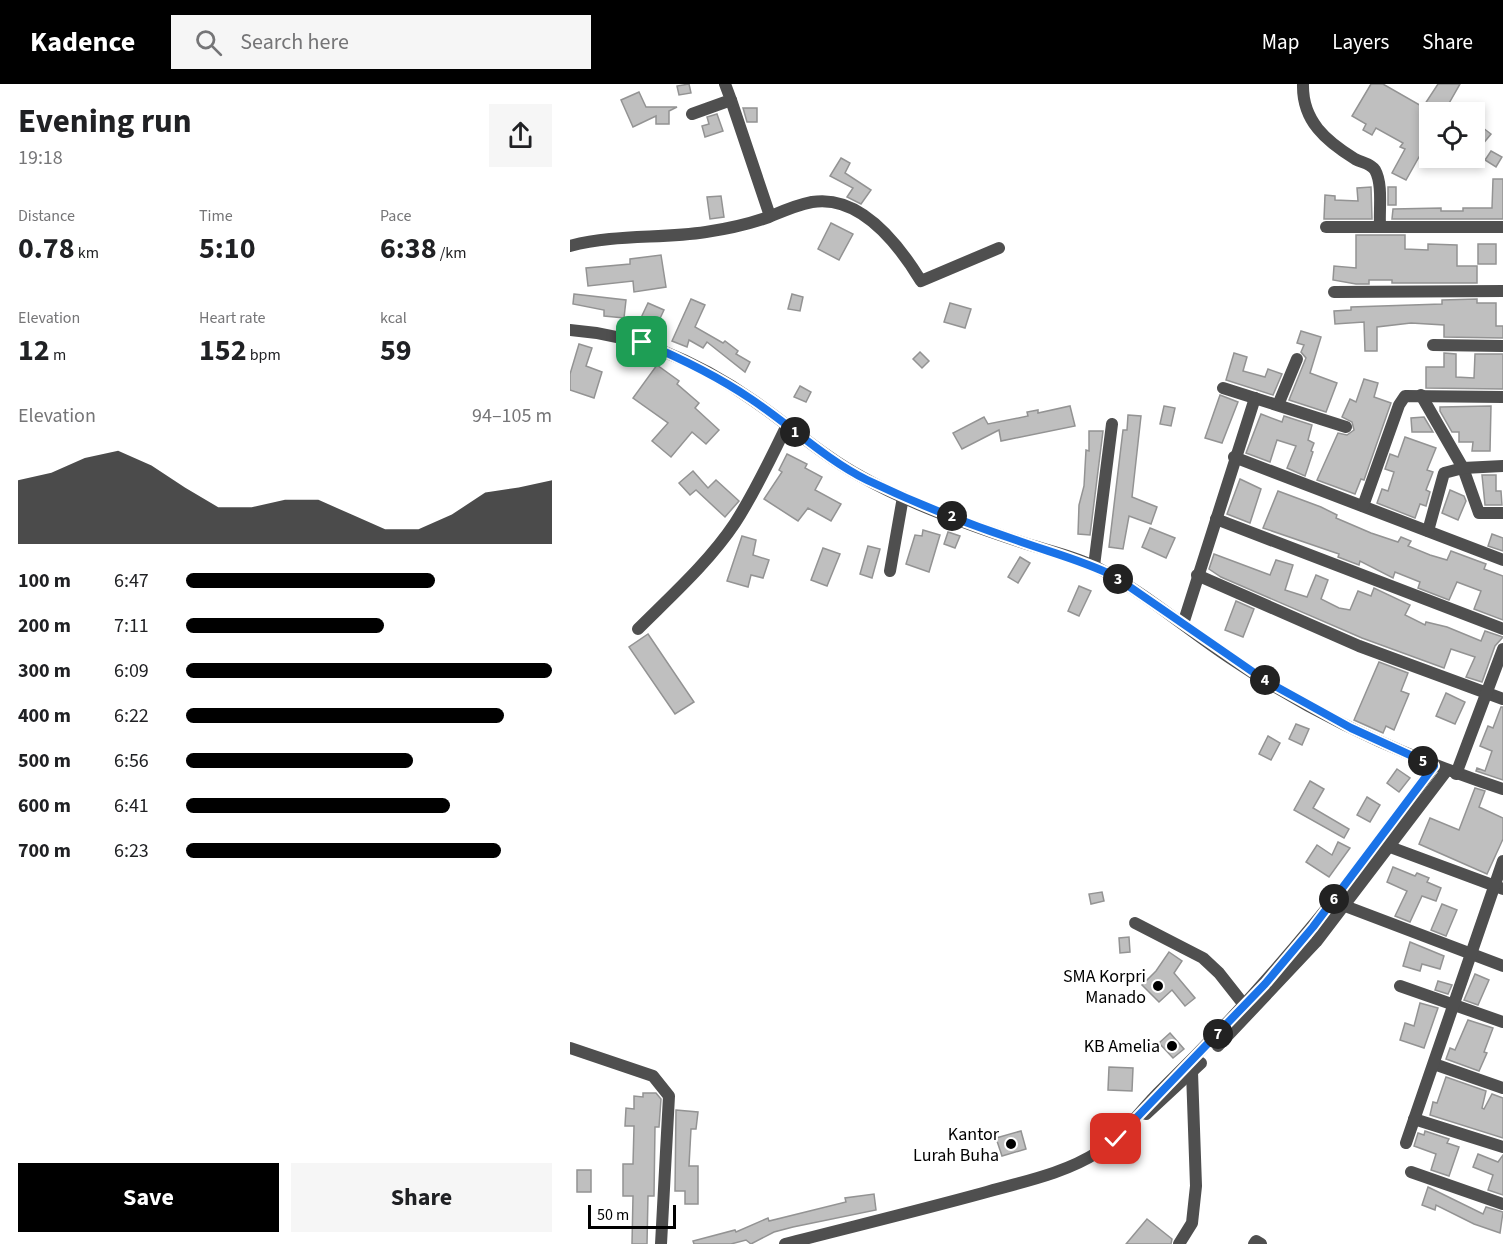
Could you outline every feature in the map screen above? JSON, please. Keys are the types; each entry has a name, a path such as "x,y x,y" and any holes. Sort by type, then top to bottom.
{"street":[{"path":"725,84 770,216"},
{"path":"1303,84 1304,105 1313,126 1343,151 1374,169 1378,179 1380,225"},
{"path":"692,114 731,100"},
{"path":"570,246 616,236 661,238 706,232 815,202 837,204 864,216 891,238 921,281 999,248"},
{"path":"1326,227 1380,225 1503,227"},
{"path":"1334,292 1503,291"},
{"path":"570,330 605,333 642,342 684,360 727,383 842,466 903,497 1016,540 1094,566 1136,590 1266,681 1351,728 1446,770 1503,789"},
{"path":"1433,345 1503,346"},
{"path":"1278,405 1297,359"},
{"path":"1223,388 1346,427"},
{"path":"1363,506 1401,400 1409,395 1503,397"},
{"path":"1421,395 1463,468 1479,513 1503,513"},
{"path":"1183,624 1234,457 1255,398"},
{"path":"1094,566 1112,424"},
{"path":"638,629 690,577 734,525 759,482 787,425"},
{"path":"1234,457 1503,560"},
{"path":"1428,531 1442,476 1447,472 1463,468 1503,466"},
{"path":"890,571 903,497"},
{"path":"1216,519 1503,629"},
{"path":"1197,574 1359,646 1503,699"},
{"path":"785,1244 947,1203 1072,1166 1098,1153 1137,1119 1154,1109 1268,996 1345,906 1390,847 1446,770 1488,693 1503,649"},
{"path":"1137,1119 1154,1096 1245,1006 1446,770"},
{"path":"1390,847 1499,887"},
{"path":"1406,1143 1453,1004 1499,887 1503,861"},
{"path":"1345,906 1471,956 1503,966"},
{"path":"1136,923 1203,958 1219,973 1245,1006"},
{"path":"1400,986 1503,1022"},
{"path":"570,1048 653,1076 669,1096 661,1244"},
{"path":"1434,1064 1503,1088"},
{"path":"1179,1244 1192,1223 1196,1186 1192,1072"},
{"path":"1414,1119 1503,1147"},
{"path":"1411,1172 1503,1204"},
{"path":"1254,1244 1256,1241 1261,1244"}],"building":[{"path":"689,84 691,93 679,95 677,86"},
{"path":"1371,84 1383,84 1419,105 1419,157 1406,180 1392,173 1405,149 1400,147 1403,143 1376,128 1372,135 1363,130 1366,124 1352,116"},
{"path":"1438,84 1460,84 1450,102 1426,102"},
{"path":"639,92 646,107 677,107 669,111 669,124 656,124 656,116 633,127 621,100"},
{"path":"743,108 757,108 757,122 747,122"},
{"path":"717,114 723,131 705,137 702,126 709,124 707,117"},
{"path":"1485,129 1491,134 1485,141"},
{"path":"1491,151 1502,157 1496,167 1485,160"},
{"path":"841,158 850,163 845,173 871,190 861,204 847,197 853,188 830,176"},
{"path":"1493,179 1503,179 1503,219 1392,219 1393,209 1441,208 1441,211 1463,211 1463,208 1492,208"},
{"path":"1371,187 1372,219 1324,219 1325,195 1335,196 1335,200 1358,201 1357,188"},
{"path":"1388,187 1396,187 1396,205 1388,205"},
{"path":"721,196 724,217 710,219 707,197"},
{"path":"831,223 853,234 839,260 818,249"},
{"path":"1356,235 1405,235 1405,249 1428,250 1428,244 1457,245 1457,266 1477,266 1477,283 1392,283 1392,280 1369,280 1369,284 1356,284 1333,280 1334,266 1356,268"},
{"path":"1478,244 1496,244 1496,264 1478,264"},
{"path":"661,255 666,287 634,292 633,281 588,286 586,268 630,264 630,259"},
{"path":"574,294 626,300 624,318 604,316 604,310 573,304"},
{"path":"792,294 803,297 800,311 788,309"},
{"path":"691,299 705,305 695,327 723,343 725,341 738,351 736,354 750,362 745,372 707,342 703,348 689,340 687,347 672,341"},
{"path":"1477,299 1477,303 1496,303 1496,326 1503,326 1503,338 1444,337 1444,325 1411,323 1377,327 1377,351 1365,351 1364,322 1335,324 1334,311 1351,310 1351,307 1442,304 1442,300"},
{"path":"648,303 664,310 655,329 639,322"},
{"path":"950,303 971,309 965,328 944,322"},
{"path":"1301,331 1321,337 1310,373 1337,383 1326,412 1289,400 1306,358 1301,352 1304,345 1297,343"},
{"path":"579,344 592,348 586,366 602,372 594,398 570,390 570,374"},
{"path":"920,352 929,361 922,368 913,359"},
{"path":"1234,353 1247,357 1243,371 1265,377 1268,369 1282,374 1273,395 1226,380"},
{"path":"1444,353 1456,354 1456,377 1474,378 1475,354 1503,354 1503,389 1426,388 1426,367 1444,367"},
{"path":"657,365 679,381 677,384 699,403 695,408 719,430 706,444 692,432 671,457 652,441 668,423 633,398"},
{"path":"1364,379 1378,383 1374,397 1391,403 1364,480 1361,479 1355,494 1317,480 1338,433 1347,435 1354,430 1352,422 1342,417 1350,399 1356,402"},
{"path":"800,386 811,392 806,402 794,397"},
{"path":"1220,395 1238,402 1222,443 1205,438"},
{"path":"1070,406 1075,426 1001,441 999,430 962,449 953,433 984,417 988,424 1028,416 1027,412 1038,410 1038,413"},
{"path":"1164,406 1175,408 1171,426 1160,424"},
{"path":"1491,406 1490,451 1472,451 1473,442 1459,442 1459,432 1452,432 1440,411 1440,407"},
{"path":"1261,414 1282,422 1284,416 1312,425 1308,440 1314,443 1311,451 1313,452 1305,476 1287,468 1296,446 1277,440 1270,462 1246,453"},
{"path":"1128,415 1141,416 1132,497 1157,507 1151,524 1129,516 1123,549 1109,547 1123,430 1127,430"},
{"path":"1424,417 1433,432 1412,432 1411,418"},
{"path":"1089,431 1103,431 1090,535 1078,534 1086,450 1089,451"},
{"path":"1405,437 1436,448 1427,470 1433,472 1426,490 1430,492 1426,506 1420,504 1415,518 1377,503 1382,489 1388,491 1394,472 1385,469 1390,454 1398,457"},
{"path":"787,454 807,464 805,468 822,477 815,490 841,504 831,521 808,508 798,521 764,499 782,472 779,470"},
{"path":"693,471 708,488 716,480 739,501 725,517 696,490 690,495 679,483"},
{"path":"1482,475 1496,475 1496,491 1501,491 1502,505 1485,505"},
{"path":"1240,479 1261,489 1250,523 1227,514"},
{"path":"1450,490 1464,496 1466,501 1458,520 1442,513"},
{"path":"1278,491 1321,507 1337,515 1336,518 1371,533 1398,542 1401,537 1411,541 1408,546 1430,555 1447,560 1451,551 1486,564 1484,569 1503,576 1503,620 1474,609 1481,591 1457,582 1449,600 1418,588 1420,582 1395,572 1393,578 1360,561 1359,565 1338,557 1339,554 1263,528"},
{"path":"1150,528 1175,538 1166,558 1142,547"},
{"path":"923,530 940,535 929,572 906,564 915,535 922,536"},
{"path":"948,532 960,536 955,548 944,544"},
{"path":"1492,534 1503,538 1503,551 1488,546"},
{"path":"742,536 756,540 753,555 769,560 763,578 751,575 748,587 727,581"},
{"path":"868,546 880,549 872,578 860,574"},
{"path":"823,548 840,554 827,586 811,580"},
{"path":"1214,554 1270,575 1276,560 1293,565 1285,590 1307,597 1316,575 1328,580 1321,599 1339,608 1350,610 1358,591 1371,596 1374,588 1410,605 1405,615 1425,625 1426,622 1447,627 1481,641 1485,631 1503,637 1495,646 1482,682 1466,677 1475,657 1451,649 1444,668 1362,638 1221,577 1209,569"},
{"path":"1020,557 1030,563 1018,583 1008,577"},
{"path":"1079,586 1091,591 1079,616 1068,611"},
{"path":"1236,601 1254,609 1243,637 1225,630"},
{"path":"648,634 694,702 675,714 629,647"},
{"path":"1379,662 1408,673 1401,691 1409,694 1394,730 1386,726 1383,733 1354,720"},
{"path":"1446,693 1465,702 1455,724 1436,716"},
{"path":"1501,707 1503,707 1503,780 1476,771 1477,768 1485,771 1492,751 1480,746 1488,726 1493,728"},
{"path":"1296,724 1309,729 1302,745 1289,739"},
{"path":"1268,736 1280,743 1271,760 1259,754"},
{"path":"1397,769 1410,778 1399,792 1387,783"},
{"path":"1310,781 1324,789 1313,808 1349,829 1344,838 1294,810"},
{"path":"1475,788 1485,791 1479,807 1503,818 1503,839 1487,874 1419,844 1430,818 1459,830"},
{"path":"1367,797 1380,805 1370,822 1357,815"},
{"path":"1338,842 1350,848 1329,877 1306,862 1317,845 1332,855"},
{"path":"1393,867 1415,876 1417,873 1429,878 1427,882 1441,888 1436,901 1422,896 1410,922 1395,916 1407,891 1387,882"},
{"path":"1102,892 1104,901 1091,904 1089,894"},
{"path":"1442,904 1457,910 1446,936 1431,930"},
{"path":"1129,937 1130,952 1120,953 1119,938"},
{"path":"1410,942 1444,956 1440,969 1422,964 1420,971 1403,966"},
{"path":"1169,952 1182,961 1174,973 1195,998 1185,1006 1172,990 1159,1002 1142,985 1156,971"},
{"path":"1475,974 1489,980 1478,1005 1464,1000"},
{"path":"1438,981 1452,985 1448,994 1435,990"},
{"path":"1420,1003 1438,1008 1424,1048 1400,1040 1405,1023 1414,1026"},
{"path":"1468,1020 1493,1028 1484,1052 1487,1053 1479,1071 1446,1059 1450,1048 1455,1050"},
{"name":"KB Amelia","path":"1170,1033 1184,1049 1173,1058 1159,1043"},
{"path":"1109,1067 1133,1068 1132,1091 1108,1090"},
{"path":"1446,1077 1486,1091 1482,1108 1484,1109 1492,1094 1503,1098 1503,1138 1430,1115 1433,1102 1437,1103"},
{"path":"643,1093 656,1093 661,1099 659,1127 655,1127 654,1196 648,1196 647,1244 632,1244 633,1196 623,1196 623,1164 633,1164 634,1126 625,1126 626,1108 634,1109 634,1096 643,1097"},
{"path":"676,1110 698,1112 696,1129 691,1129 689,1166 698,1166 698,1204 685,1204 685,1191 675,1191"},
{"name":"Kantor Lurah Buha","path":"1021,1131 1026,1149 1002,1156 996,1138"},
{"path":"1425,1131 1449,1139 1447,1143 1459,1147 1449,1176 1431,1170 1436,1154 1414,1146 1418,1133 1424,1135"},
{"path":"1478,1154 1498,1162 1503,1155 1503,1195 1488,1190 1493,1175 1473,1167"},
{"path":"577,1170 591,1170 591,1192 577,1192"},
{"path":"1428,1187 1483,1214 1486,1207 1503,1212 1500,1233 1474,1224 1436,1205 1435,1210 1422,1205"},
{"path":"874,1194 876,1210 774,1232 751,1244 746,1240 731,1244 694,1244 693,1241 735,1230 736,1232 768,1218 769,1221 846,1202 845,1198"},
{"path":"1147,1219 1172,1239 1171,1244 1126,1244"}],"place":[{"name":"SMA Korpri Manado","path":"1158,986"},
{"name":"KB Amelia","path":"1172,1046"},
{"name":"Kantor Lurah Buha","path":"1011,1144"}],"route":[{"path":"642,342 684,360 727,383 842,466 866,479 903,497 1016,540 1074,558 1114,576 1266,681 1351,728 1434,766 1313,927 1265,984 1154,1096 1137,1119 1116,1139"}]}
